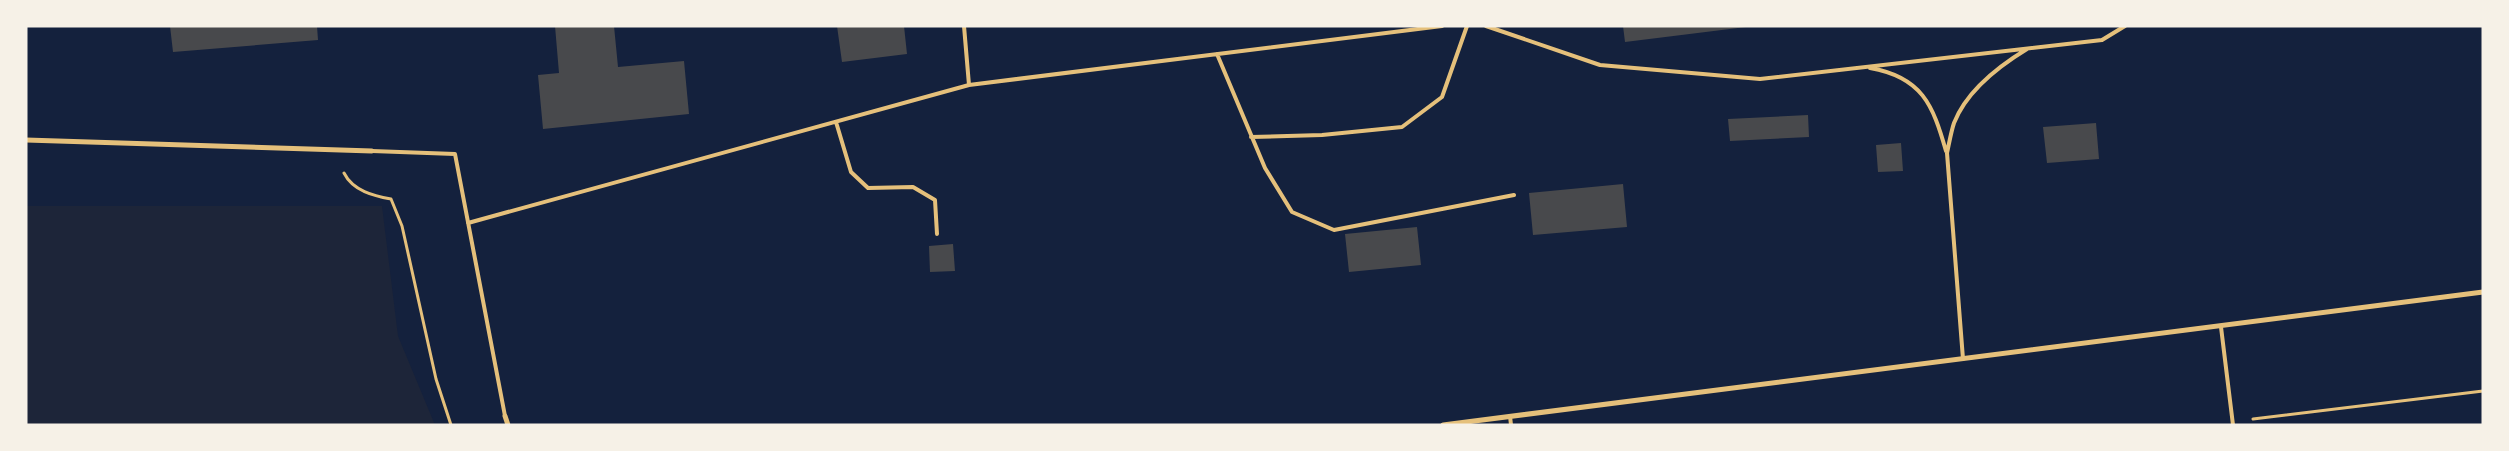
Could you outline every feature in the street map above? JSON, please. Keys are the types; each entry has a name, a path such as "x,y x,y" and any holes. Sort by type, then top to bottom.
{"street":[{"path":"26,140 372,151"},
{"path":"1443,425 2483,292"},
{"path":"505,416 508,425"}],"lane":[{"path":"964,26 970,85"},
{"path":"468,223 970,85 1442,26"},
{"path":"1251,137 1322,135 1402,127 1442,97 1467,26"},
{"path":"1486,26 1600,65 1760,79 2102,40 2124,26"},
{"path":"1947,153 1954,123 1965,104 2002,64 2029,48"},
{"path":"1217,54 1265,168 1292,212 1334,230 1514,195"},
{"path":"1865,67 1885,70 1909,80 1923,93 1937,118 1947,153 1963,358"},
{"path":"836,122 851,172 868,188 913,187 935,200 937,234"},
{"path":"372,151 455,154 505,416"},
{"path":"2221,327 2233,423"},
{"path":"1510,416 1511,425"}],"path":[{"path":"334,149 347,179 368,195 392,199 402,226 436,379 451,425"},
{"path":"2233,423 2483,391"}],"shaded area":[{"path":"26,206 382,206 398,336 435,425 26,425"}],"building":[{"path":"170,26 317,26 318,40 173,52"},
{"path":"555,26 614,26 618,67 684,61 689,114 543,129 538,75 559,73"},
{"path":"837,26 904,26 907,54 842,62"},
{"path":"1623,26 1746,26 1746,27 1625,42"},
{"path":"1808,115 1809,137 1730,141 1728,119"},
{"path":"2096,123 2099,159 2047,163 2043,127"},
{"path":"1901,143 1903,171 1878,172 1876,145"},
{"path":"1623,184 1627,227 1533,235 1529,193"},
{"path":"1417,227 1421,265 1349,272 1345,234"},
{"path":"953,244 955,271 930,272 929,246"}]}
